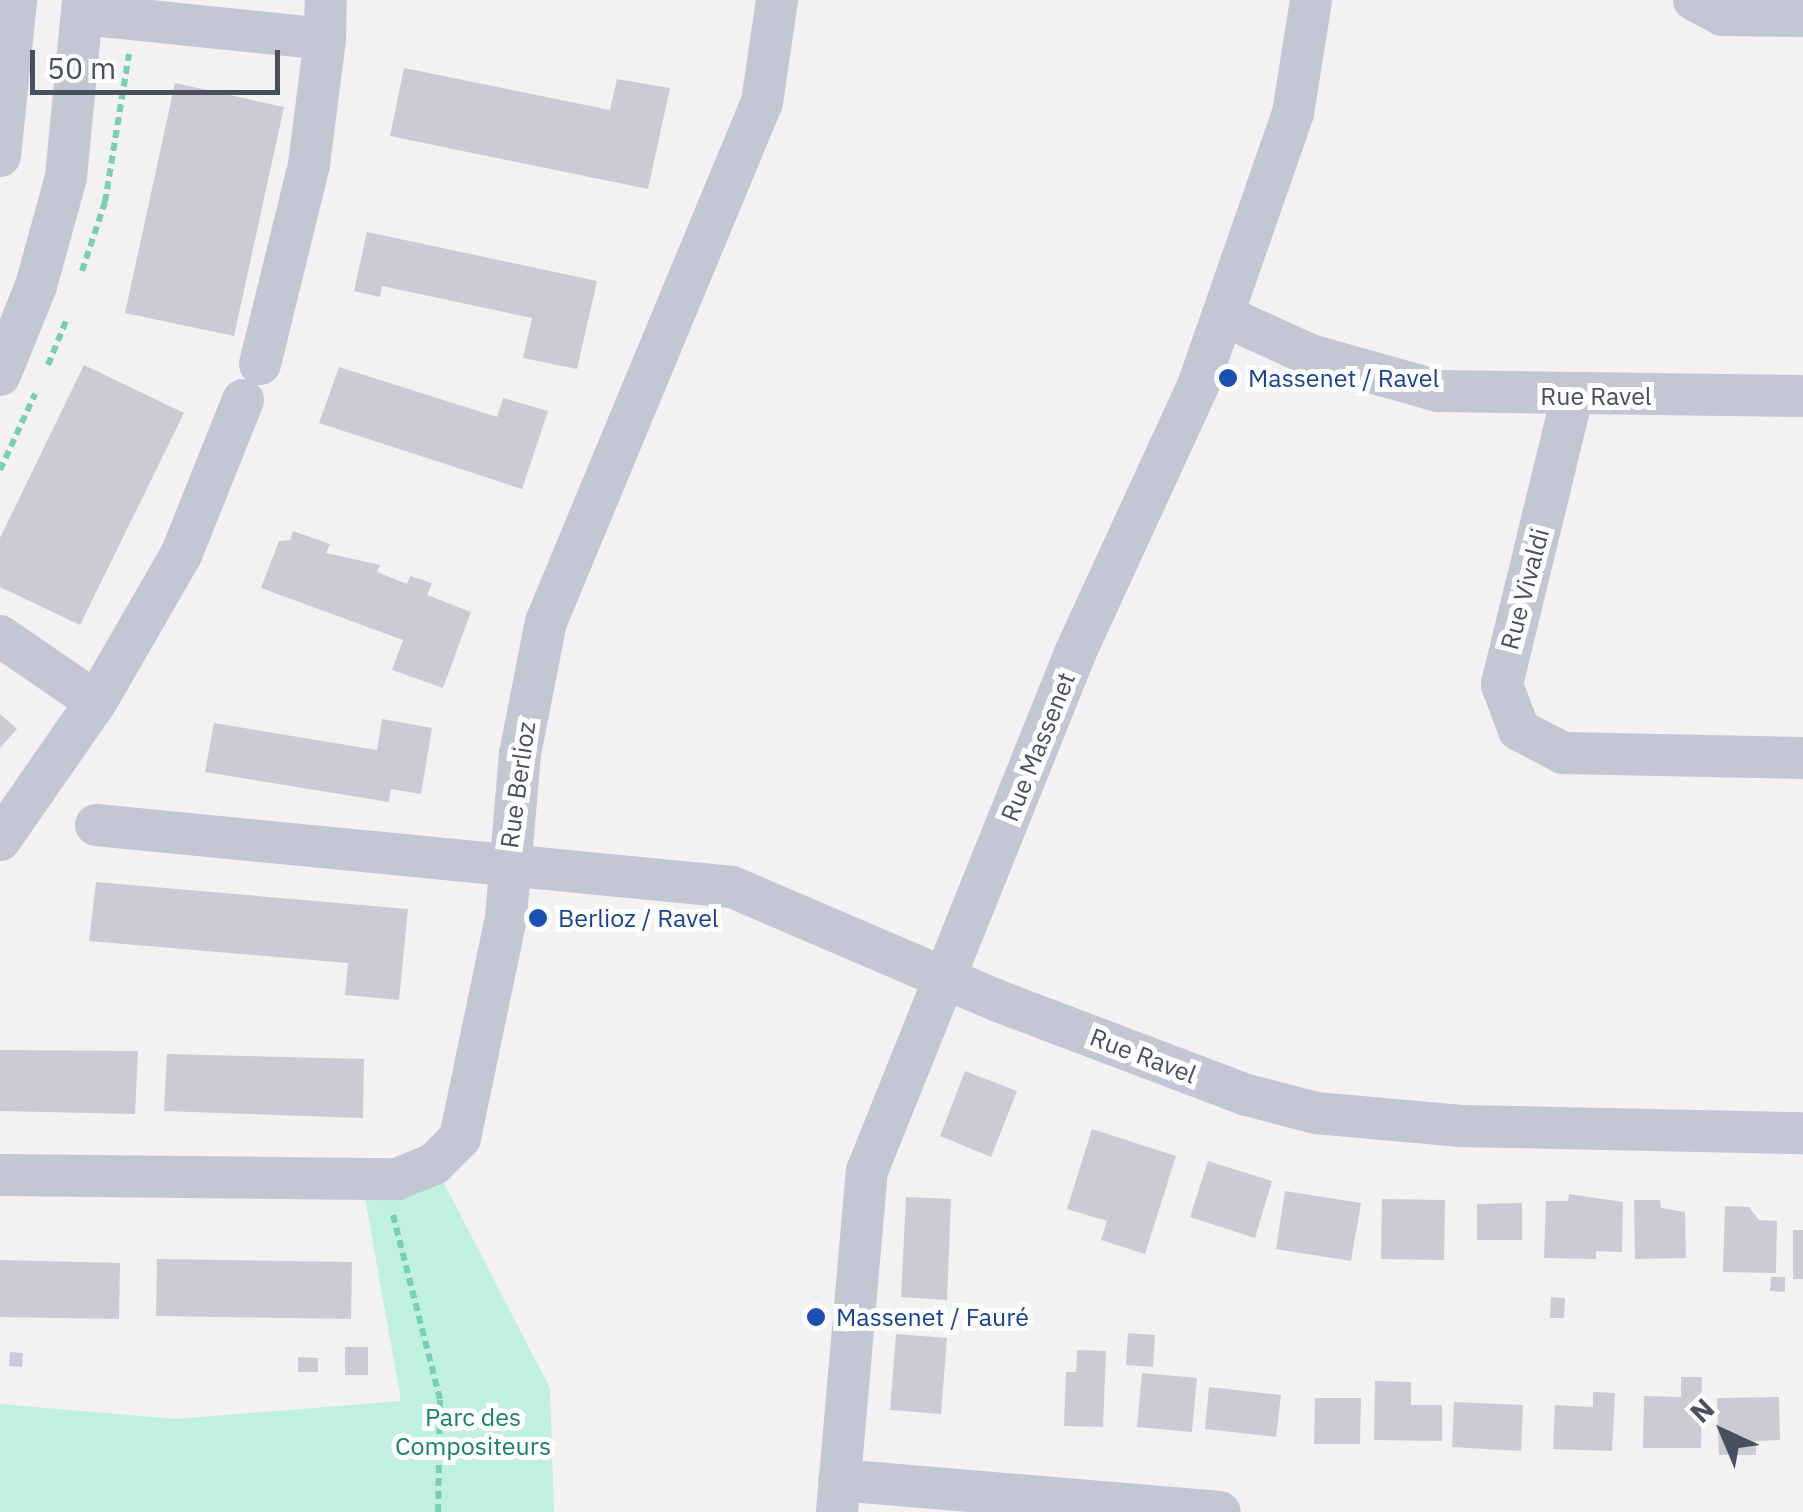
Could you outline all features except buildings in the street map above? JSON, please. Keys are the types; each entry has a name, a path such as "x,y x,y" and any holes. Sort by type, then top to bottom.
{"street":[{"path":"0,156 16,0"},
{"name":"Rue Berlioz","path":"0,1176 384,1180 434,1164 460,1138 506,917 507,861 546,622 762,102 777,0"},
{"name":"Rue Massenet","path":"838,1496 867,1170 1076,651 1223,315 1292,113 1311,0"},
{"path":"1694,0 1722,16 1803,16"},
{"path":"0,374 36,286 66,176 83,7 326,19 309,164 251,382 181,555 96,702 0,840"},
{"name":"Rue Ravel","path":"1223,315 1372,377 1438,391 1572,396 1803,396"},
{"name":"Rue Vivaldi","path":"1572,396 1502,685 1519,730 1563,753 1803,758"},
{"path":"0,636 96,702"},
{"name":"Rue Ravel","path":"96,825 507,861 732,887 947,978 1248,1095 1316,1113 1460,1126 1803,1133"},
{"path":"838,1496 1220,1512"}],"path":[{"path":"384,1180 440,1400 438,1512"}],"green space":[{"name":"Parc des Compositeurs","path":"434,1164 550,1388 554,1512 0,1512 0,1404 176,1419 401,1401 362,1181"}],"place":[{"name":"Massenet / Ravel","path":"1228,378"},
{"name":"Berlioz / Ravel","path":"538,918"},
{"name":"Massenet / Fauré","path":"816,1317"}]}
